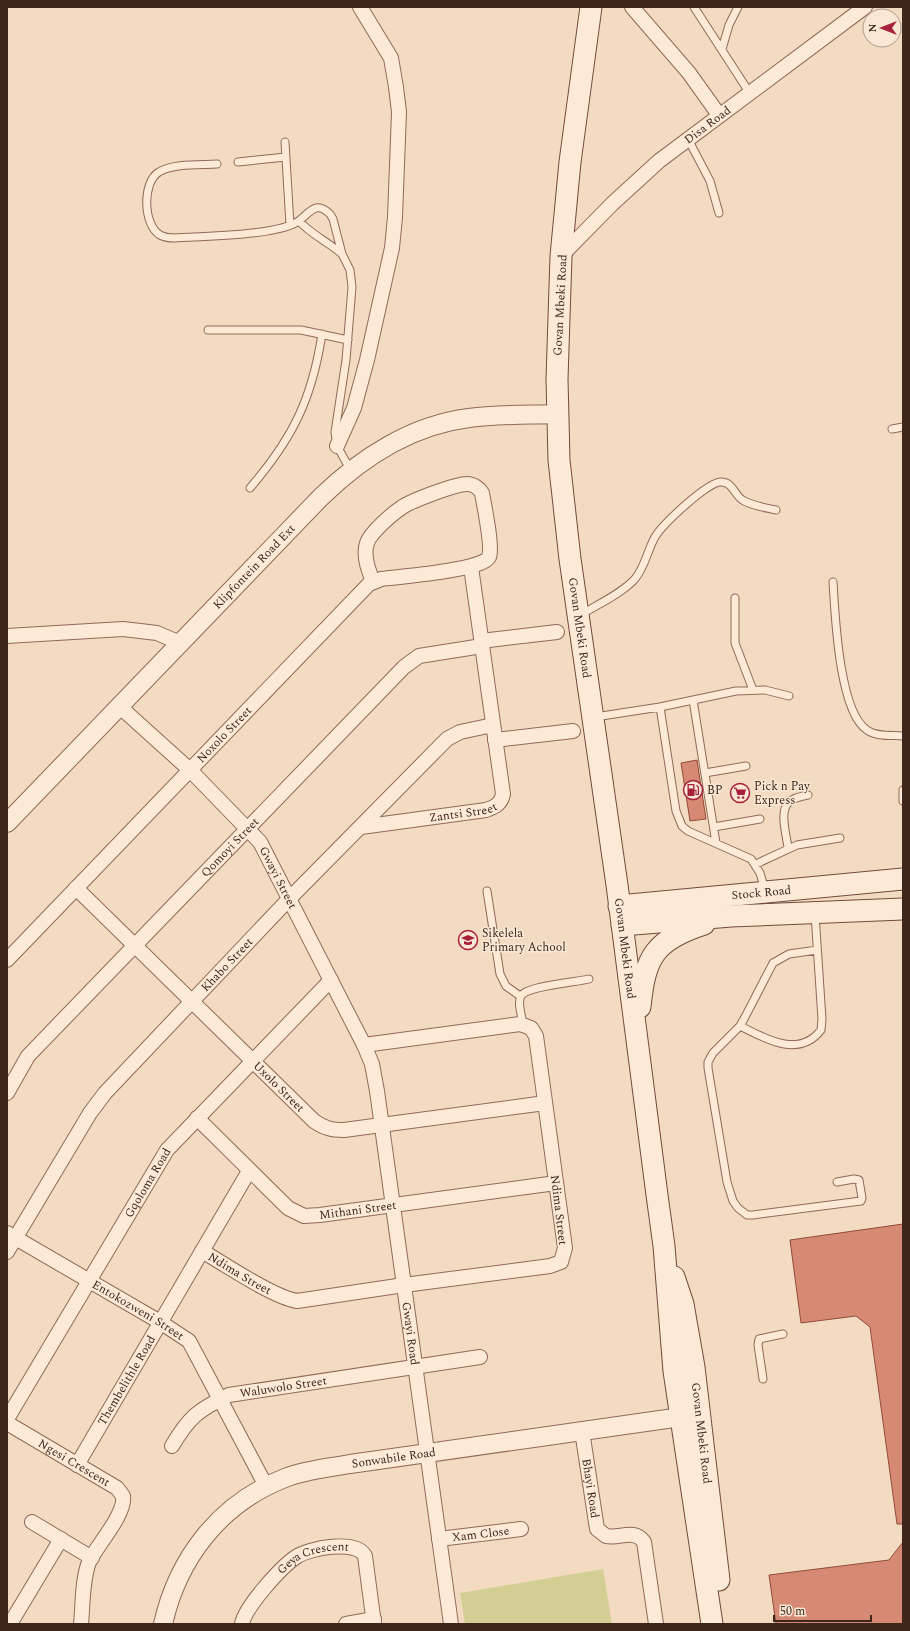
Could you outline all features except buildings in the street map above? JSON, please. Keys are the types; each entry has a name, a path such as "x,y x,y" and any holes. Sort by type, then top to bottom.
{"main road":[{"name":"Govan Mbeki Road","path":"591,7 570,162 561,256 557,414 558,460 664,1246 683,1304 694,1367 691,1415 712,1624"},
{"name":"Stock Road","path":"620,915 768,903 903,879"},
{"name":"Stock Road","path":"620,915 731,916 768,903 815,912 903,909"},
{"path":"636,1031 646,969 658,949 675,936 731,916"},
{"name":"Govan Mbeki Road","path":"691,1415 723,1624"}],"street":[{"path":"337,446 354,408 367,360 392,248 395,217 399,112 391,58 360,7"},
{"path":"632,7 689,73 719,114"},
{"name":"Disa Road","path":"561,256 612,204 659,161 719,114 865,7"},
{"name":"Klipfontein Road Ext","path":"7,823 320,497 350,469 397,440 439,424 484,416 557,414"},
{"path":"468,484 476,487 482,493 490,548 489,558 486,561 471,567 373,581 368,571 365,549 370,537 396,512 408,504 459,485 468,484"},
{"name":"Zantsi Street","path":"361,827 486,810 497,805 503,794 471,567"},
{"name":"Noxolo Street","path":"7,960 373,581"},
{"path":"7,636 123,629 156,633 180,643"},
{"path":"482,644 557,632"},
{"name":"Qomoyi Street","path":"7,1093 28,1056 135,946 247,827 412,660 419,656 482,644"},
{"name":"Gwayi Street","path":"119,706 190,770 260,842 364,1045"},
{"name":"Khabo Street","path":"7,1252 11,1235 105,1093 193,1002 289,899 450,736 460,732 493,726"},
{"path":"495,740 573,731"},
{"name":"Uxolo Street","path":"76,888 252,1060 323,1127 336,1130 545,1103"},
{"name":"Gqoloma Road","path":"7,1419 167,1150 252,1060 331,980"},
{"path":"364,1045 523,1024"},
{"name":"Ndima Street","path":"202,1251 289,1300 306,1300 404,1285 550,1266 561,1262 565,1248 536,1036 531,1028 523,1024"},
{"name":"Gwayi Road","path":"364,1045 374,1073 382,1125 451,1624"},
{"name":"Mithani Street","path":"197,1118 288,1208 304,1216 320,1216 556,1183"},
{"name":"Thembelithle Road","path":"77,1465 249,1171"},
{"name":"Entokozweni Street","path":"11,1235 183,1336 191,1344 266,1486"},
{"name":"Waluwolo Street","path":"172,1446 190,1418 229,1394 480,1357"},
{"name":"Sonwabile Road","path":"163,1624 172,1592 195,1548 226,1513 266,1486 285,1478 310,1471 691,1415"},
{"name":"Ngesi Crescent","path":"7,1422 117,1488 123,1496 122,1508 92,1558 86,1578 82,1624"},
{"name":"Bhayi Road","path":"582,1431 597,1529 606,1536 635,1534 644,1542 656,1624"},
{"path":"32,1522 92,1558"},
{"name":"Xam Close","path":"439,1539 521,1529"},
{"path":"10,1624 61,1539"},
{"name":"Geya Crescent","path":"242,1624 245,1614 252,1602 294,1558 304,1553 341,1546 355,1547 365,1556 374,1622"},
{"path":"346,1624 374,1622"}],"lane":[{"path":"694,7 749,92"},
{"path":"722,49 729,25 738,7"},
{"path":"688,139 711,182 719,213"},
{"path":"285,142 290,225"},
{"path":"238,162 286,157"},
{"path":"217,164 169,168 158,172 148,191 147,204 152,227 159,235 165,238 175,238 269,231 299,221 312,209 320,208 327,212 333,219 342,254 350,270 351,278 348,340 335,425 337,446 350,469"},
{"path":"299,221 307,231 333,246 342,254"},
{"path":"208,330 301,330 348,340"},
{"path":"250,488 281,449 299,416 317,369 322,334"},
{"path":"892,429 903,427"},
{"path":"578,616 632,582 642,567 659,531 702,490 711,484 718,481 726,482 733,487 743,501 776,510"},
{"path":"833,582 842,677 860,724 872,733 903,736"},
{"path":"734,598 734,643 754,690"},
{"path":"593,717 660,707 736,691 765,690 789,696"},
{"path":"693,700 716,843"},
{"path":"660,707 679,820 688,831 746,856 756,864 768,903"},
{"path":"705,773 746,766"},
{"path":"903,790 903,800"},
{"path":"788,848 784,817 785,808 792,800 808,795"},
{"path":"714,827 760,818"},
{"path":"756,864 788,848 807,842 840,838"},
{"path":"488,891 500,974 506,986 520,996 523,1024"},
{"path":"740,1026 781,1045 802,1042 817,1034 822,1024 815,912"},
{"path":"817,950 789,954 773,963 756,999 740,1026 713,1053 708,1062 727,1182 733,1201 738,1208 747,1215 753,1216 848,1204 862,1200 859,1180 854,1179 837,1182"},
{"path":"520,996 528,990 590,980"},
{"path":"763,1380 759,1339 783,1334"}],"shaded area":[{"path":"603,1569 612,1624 465,1624 460,1593"}],"place":[{"name":"BP","path":"693,790"},
{"name":"Pick n Pay Express","path":"740,793"},
{"name":"Sikelela Primary Achool","path":"468,940"}]}
